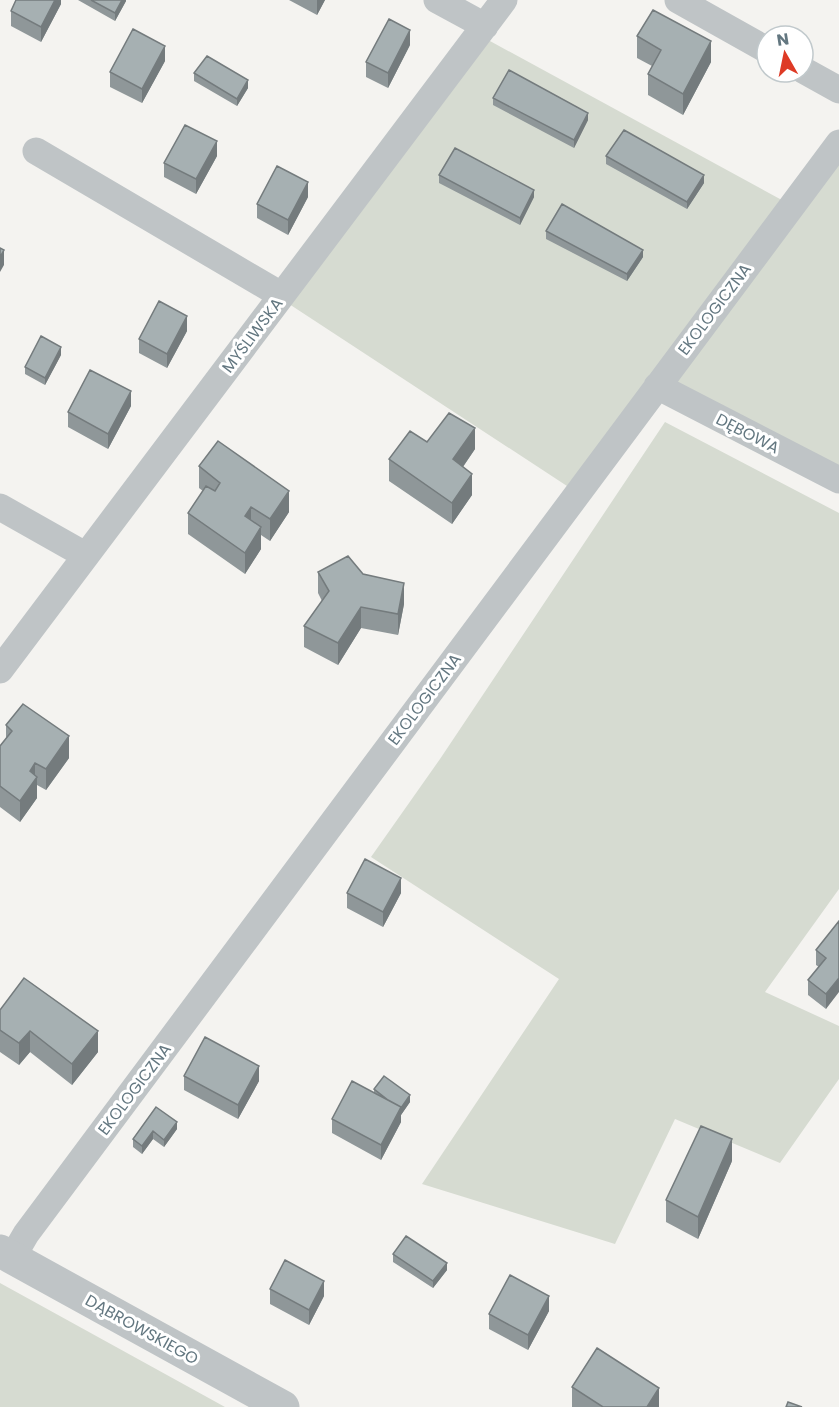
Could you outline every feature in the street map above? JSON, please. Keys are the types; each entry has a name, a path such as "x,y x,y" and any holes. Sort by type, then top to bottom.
{"street":[{"path":"437,0 485,26"},
{"name":"MYŚLIWSKA","path":"0,670 504,0"},
{"path":"678,0 755,43"},
{"path":"815,77 839,90"},
{"name":"EKOLOGICZNA","path":"6,1255 26,1234 839,143"},
{"path":"36,151 281,295"},
{"name":"DĘBOWA","path":"657,386 839,480"},
{"path":"0,507 85,555"},
{"name":"DĄBROWSKIEGO","path":"6,1255 283,1407"}],"shaded area":[{"path":"479,35 791,205 567,486 286,302"},
{"path":"839,145 839,473 657,386"},
{"path":"665,422 839,513 839,889 765,992 839,1026 839,1079 780,1163 675,1119 615,1244 422,1184 559,979 371,857 440,759"},
{"path":"0,1283 225,1407 0,1407"}],"building":[{"path":"16,0 55,0 41,27 11,11"},
{"path":"91,0 122,0 115,13"},
{"path":"653,10 711,41 683,94 648,74 661,50 637,36"},
{"path":"389,19 410,30 388,73 366,62"},
{"path":"133,29 165,46 142,89 110,72"},
{"path":"207,56 248,80 237,99 194,73"},
{"path":"509,70 588,113 574,140 493,98"},
{"path":"185,125 217,141 196,179 164,163"},
{"path":"624,130 704,175 687,202 606,156"},
{"path":"455,148 534,190 520,218 439,175"},
{"path":"277,166 308,182 288,220 257,204"},
{"path":"562,204 643,250 627,274 546,231"},
{"path":"159,301 187,316 167,354 139,339"},
{"path":"41,336 61,347 45,378 25,367"},
{"path":"90,370 131,391 108,434 68,412"},
{"path":"449,413 475,428 453,459 472,474 452,503 389,459 410,431 427,442"},
{"path":"218,441 289,491 270,519 251,507 245,516 261,527 245,553 188,513 206,486 215,491 220,483 199,466"},
{"path":"348,556 363,574 404,583 398,614 361,607 338,643 304,626 329,591 318,572"},
{"path":"23,704 69,736 46,769 35,763 30,771 37,777 20,801 0,786 0,746 12,731 6,725"},
{"path":"365,859 401,878 383,912 347,893"},
{"path":"839,921 839,978 826,994 808,980 826,958 816,950"},
{"path":"24,978 98,1031 72,1064 30,1031 19,1043 0,1030 0,1010"},
{"path":"205,1037 259,1066 238,1105 184,1076"},
{"path":"384,1076 410,1095 401,1108 374,1089"},
{"path":"352,1081 401,1107 381,1145 332,1119"},
{"path":"156,1107 177,1122 164,1140 153,1131 142,1146 133,1139"},
{"path":"701,1126 732,1139 698,1217 666,1200"},
{"path":"406,1236 447,1263 433,1281 393,1254"},
{"path":"285,1260 324,1281 309,1310 270,1289"},
{"path":"510,1275 549,1296 528,1335 489,1314"},
{"path":"597,1348 659,1388 647,1407 603,1407 572,1387"},
{"path":"788,1402 802,1407 786,1407"}]}
